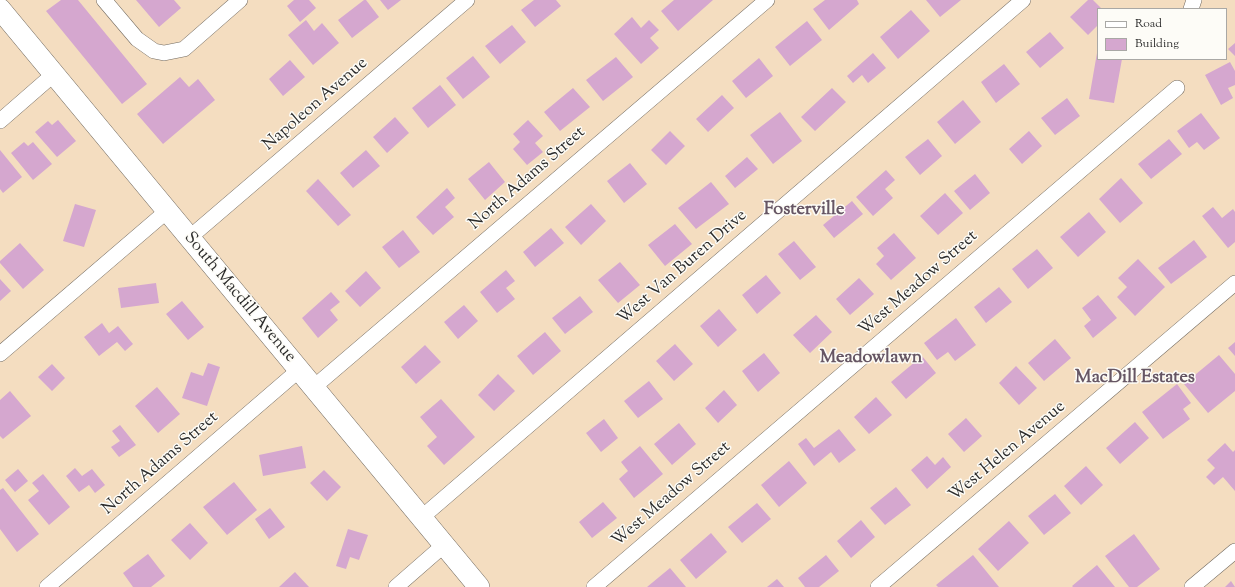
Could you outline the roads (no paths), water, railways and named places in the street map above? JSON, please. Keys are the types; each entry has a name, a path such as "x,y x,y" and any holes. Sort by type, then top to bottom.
{"street":[{"path":"104,0 137,39 154,51 164,52 184,49 240,0"},
{"name":"Napoleon Avenue","path":"189,238 467,0"},
{"name":"North Adams Street","path":"314,387 767,0"},
{"name":"West Van Buren Drive","path":"421,518 1023,0"},
{"name":"South Macdill Avenue","path":"0,9 479,587"},
{"path":"0,121 54,74"},
{"name":"West Meadow Street","path":"594,587 1178,88"},
{"path":"0,354 167,211"},
{"name":"West Helen Avenue","path":"878,587 1235,283"},
{"name":"North Adams Street","path":"47,587 299,370"},
{"path":"396,587 444,546"},
{"path":"1192,587 1235,551"}],"district":[{"name":"Fosterville","path":"804,211"},
{"name":"Meadowlawn","path":"871,359"},
{"name":"MacDill Estates","path":"1135,379"}]}
